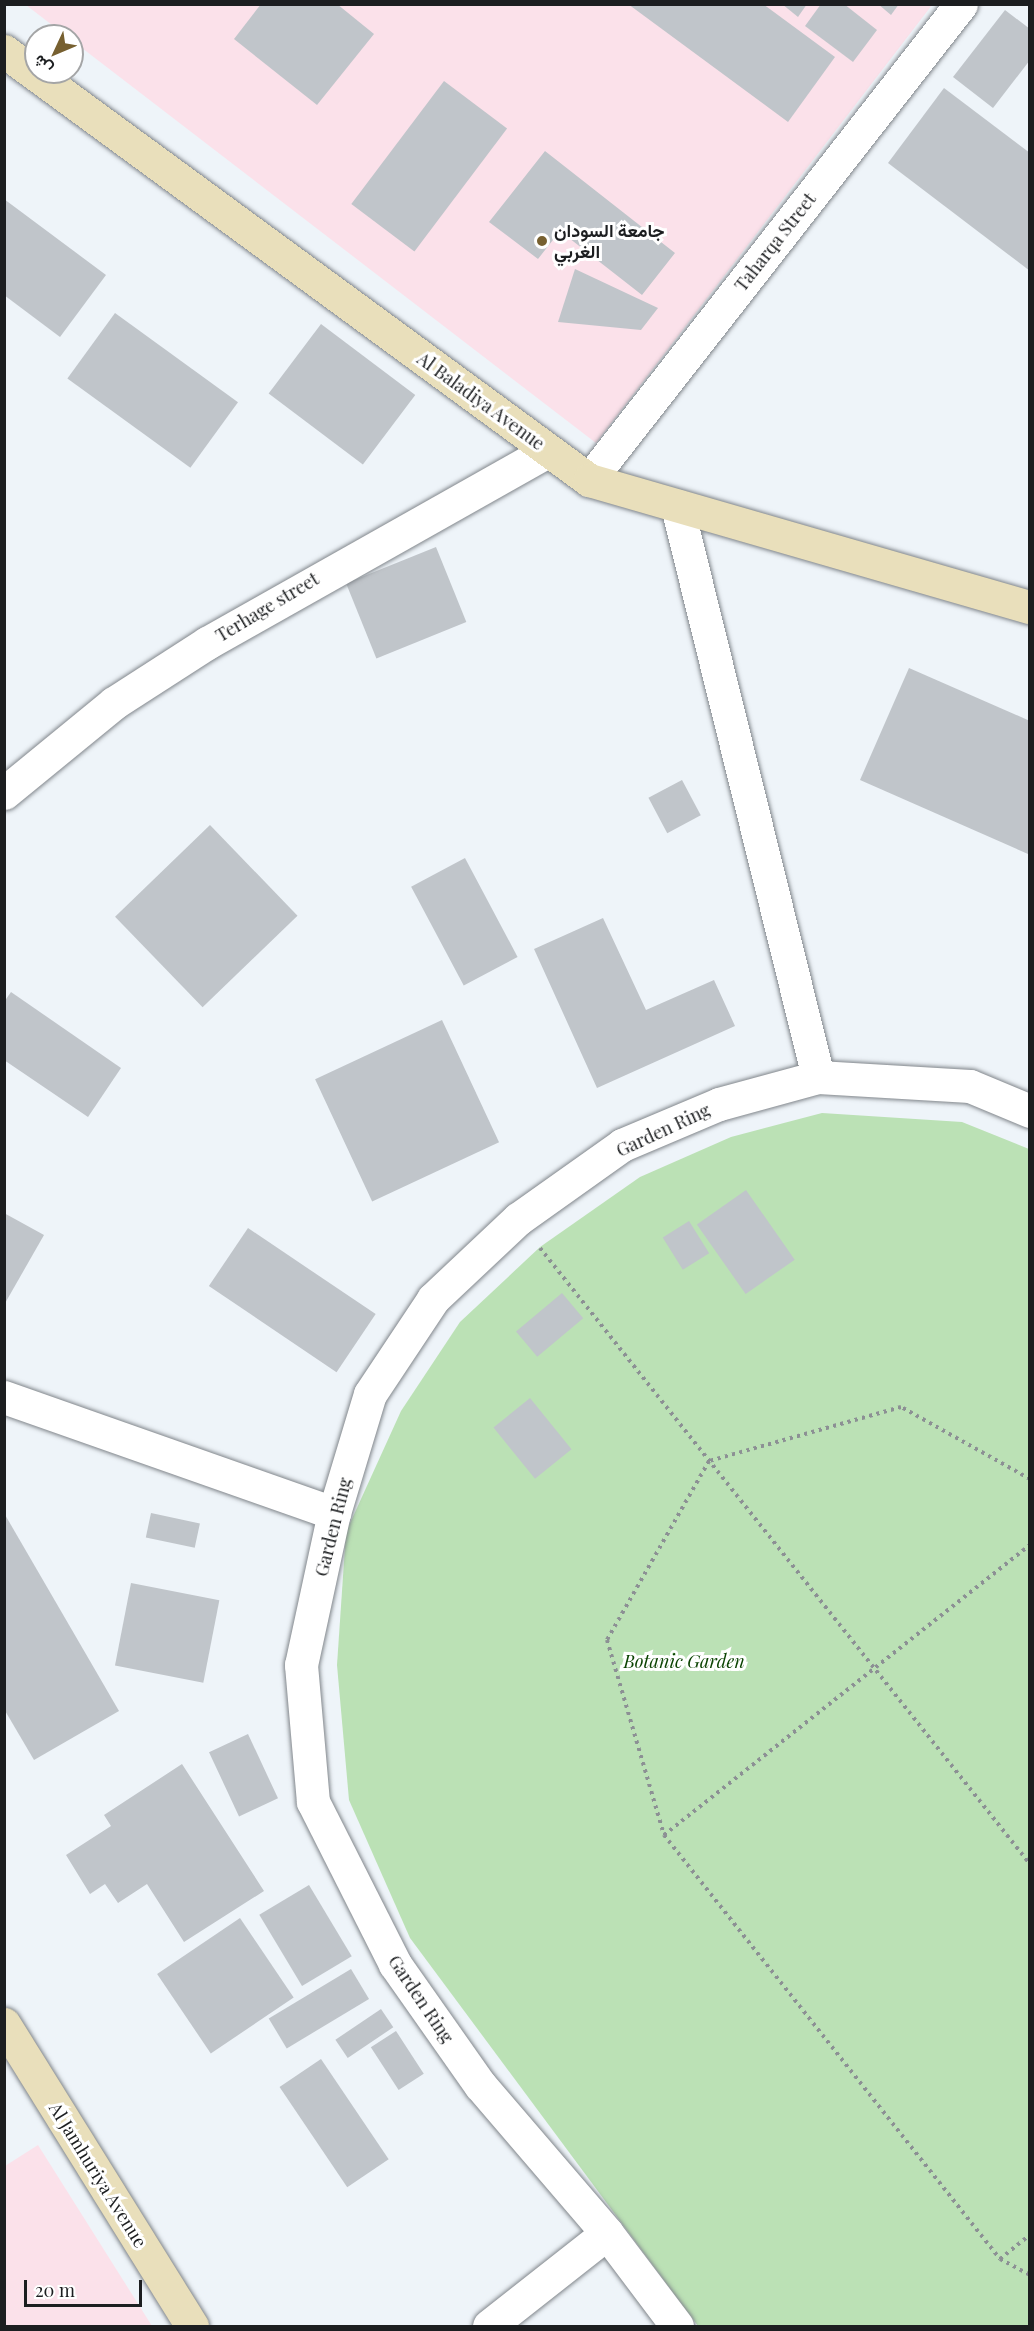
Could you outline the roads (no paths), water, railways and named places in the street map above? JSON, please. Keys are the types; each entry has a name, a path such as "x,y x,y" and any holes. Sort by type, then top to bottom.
{"street":[{"name":"Taharqa Street","path":"589,480 961,4"},
{"name":"Al Baladiya Avenue","path":"4,51 589,480 1029,607"},
{"name":"Terhage street","path":"4,793 114,703 207,643 548,450"},
{"path":"677,506 818,1077"},
{"name":"Garden Ring","path":"677,2326 607,2233 480,2085 395,1964 313,1802 301,1665 334,1513 370,1394 433,1299 518,1219 622,1145 719,1104 818,1077 970,1086 1029,1111"},
{"path":"4,1397 334,1513"},
{"name":"Al Jamhuriya Avenue","path":"4,2025 192,2326"},
{"path":"489,2326 607,2233"}],"place":[{"name":"جامعة السودان الغربي","path":"542,241"}],"park label":[{"name":"Botanic Garden","path":"684,1661"}]}
